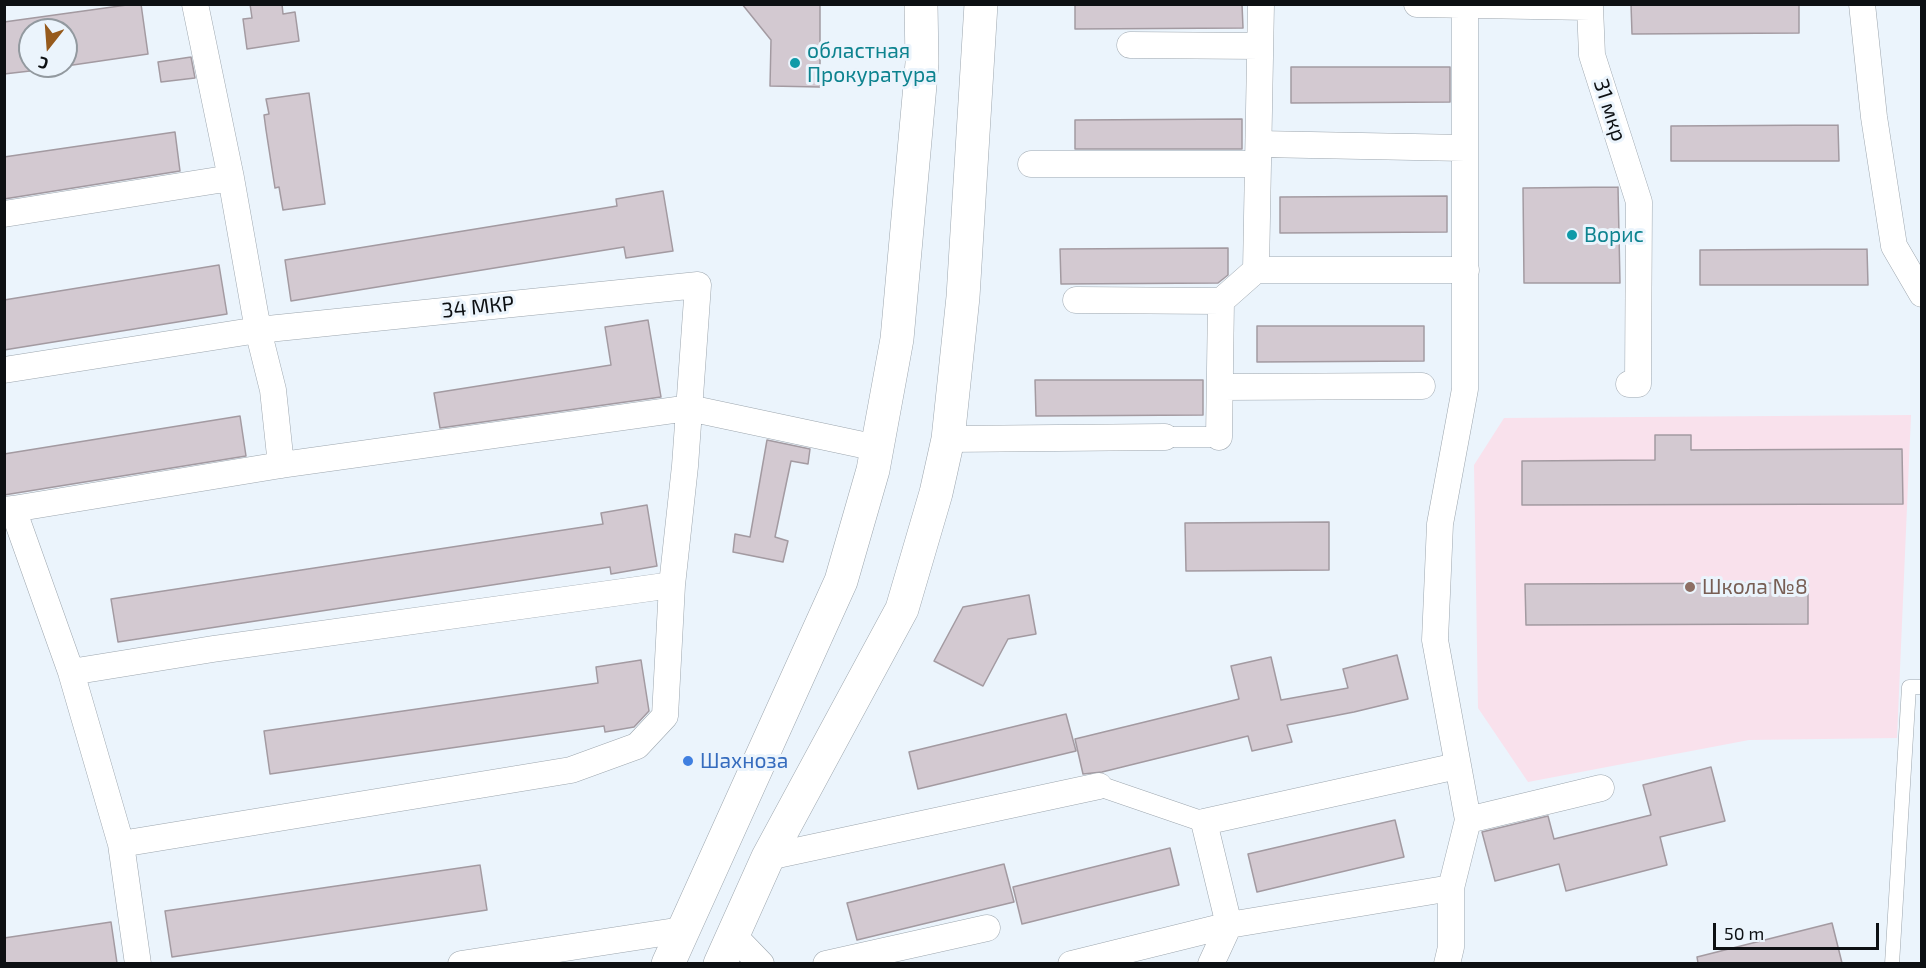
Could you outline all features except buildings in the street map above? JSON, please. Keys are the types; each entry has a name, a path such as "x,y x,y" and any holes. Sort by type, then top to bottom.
{"main road":[{"path":"668,963 841,582 873,470 897,339 922,63 921,4"},
{"path":"726,949 768,857 902,609 936,493 948,439 964,285 981,4"}],"street":[{"path":"195,4 231,178 258,330 273,390 281,465"},
{"path":"1256,270 1261,4"},
{"name":"31 мкр","path":"1417,4 1590,6 1592,55 1639,202 1633,384"},
{"path":"1862,4 1874,117 1894,246 1922,294"},
{"path":"1447,963 1451,947 1451,888 1468,820 1435,640 1440,525 1465,389 1465,5"},
{"path":"1130,45 1260,46"},
{"path":"1031,164 1466,148"},
{"path":"4,214 231,178"},
{"path":"1076,300 1221,301 1256,270 1466,270"},
{"name":"34 МКР","path":"4,370 258,330 698,285 689,408"},
{"path":"948,439 1218,437 1221,387 1221,301"},
{"path":"1221,387 1422,386"},
{"path":"138,963 121,844 71,672 9,510 281,465 689,408 877,448"},
{"path":"121,844 571,770 636,746 665,716 672,585 689,408"},
{"path":"71,672 225,647 672,585"},
{"path":"768,857 1099,786 1204,822 1457,766"},
{"path":"1468,820 1601,788"},
{"path":"1204,822 1229,924 1211,963"},
{"path":"1071,963 1229,924 1451,888"},
{"path":"826,963 987,928"},
{"path":"461,963 682,930"},
{"path":"726,949 760,963"}],"lane":[{"path":"1892,963 1909,687 1922,687"}],"shaded area":[{"name":"Школа №8","path":"1911,415 1897,738 1749,740 1528,782 1478,708 1474,465 1504,418"}],"place":[{"name":"областная Прокуратура","path":"795,63"},
{"name":"Ворис","path":"1572,235"},
{"name":"Школа №8","path":"1690,587"},
{"name":"Шахноза","path":"688,761"}]}
